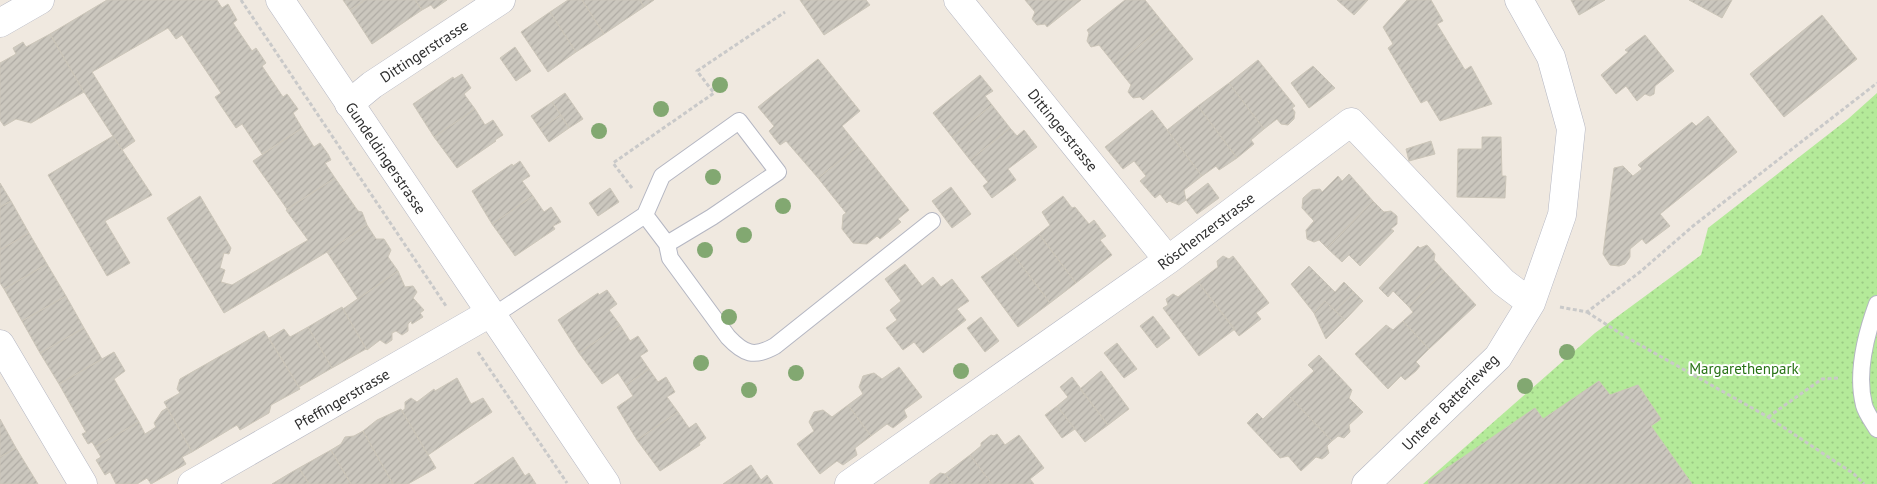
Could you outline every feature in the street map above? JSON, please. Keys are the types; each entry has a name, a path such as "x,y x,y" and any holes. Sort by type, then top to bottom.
{"street":[{"path":"0,23 40,0"},
{"name":"Gundeldingerstrasse","path":"280,0 606,484"},
{"name":"Dittingerstrasse","path":"349,104 372,85 501,0"},
{"name":"Dittingerstrasse","path":"958,0 1168,260"},
{"name":"Unterer Batterieweg","path":"1366,484 1498,357 1532,303 1562,215 1571,129 1551,57 1519,0"},
{"name":"Röschenzerstrasse","path":"849,484 1168,260 1351,122 1503,282 1532,303"},
{"name":"Pfeffingerstrasse","path":"192,484 491,314"},
{"path":"0,344 83,484"}],"lane":[{"path":"491,314 646,212 662,176 739,121 778,172 712,217 666,244"},
{"path":"646,212 666,244 670,258 728,337 738,348 751,354 765,352 775,346 932,221"},
{"path":"1877,304 1871,319 1860,376 1864,406 1877,429"}],"path":[{"path":"241,0 568,484"},
{"path":"646,212 613,163 714,93 697,71 785,12"},
{"path":"1587,312 1640,272 1693,226 1877,83"},
{"path":"1532,303 1587,312 1626,337 1768,417 1854,474 1864,484"},
{"path":"1768,417 1822,379 1860,376"}],"green space":[{"name":"Margarethenpark","path":"1877,93 1877,484 1423,484 1595,333 1701,255 1708,228 1848,119"}],"building":[{"path":"107,0 217,0 222,8 228,4 237,20 233,23 252,51 256,48 266,63 262,66 283,97 287,94 298,109 293,113 302,128 262,154 242,124 236,128 215,97 221,93 182,35 176,39 168,28 92,72 135,141 122,150 84,92 50,34"},
{"path":"343,0 365,0 350,10"},
{"path":"365,0 415,0 422,10 372,44 350,10"},
{"path":"415,0 447,0 434,9 431,5 422,10"},
{"path":"568,0 582,0 604,34 576,52 550,12"},
{"path":"582,0 640,0 644,7 604,34"},
{"path":"640,0 654,0 644,7"},
{"path":"800,0 866,0 870,5 824,35"},
{"path":"1025,0 1081,0 1047,27 1045,24 1037,25 1032,19 1035,12"},
{"path":"1125,0 1145,0 1165,25 1115,65 1099,45 1091,47 1087,41 1089,33 1087,30"},
{"path":"1337,0 1368,0 1354,15"},
{"path":"1407,0 1431,0 1443,21 1437,24 1465,70 1471,66 1492,104 1440,121 1427,100 1421,103 1388,48 1393,44 1383,27"},
{"path":"1571,0 1605,0 1579,15"},
{"path":"1689,0 1732,0 1722,18"},
{"path":"550,12 576,52 548,72 521,32"},
{"path":"1822,15 1857,59 1784,117 1750,74"},
{"path":"1165,25 1193,59 1143,100 1140,97 1133,98 1128,92 1131,85 1115,65"},
{"path":"50,34 84,92 31,123 16,119 4,126 0,120 0,63 16,54 13,48 23,42 26,47"},
{"path":"1645,35 1674,71 1655,86 1654,94 1650,96 1645,94 1637,101 1626,86 1616,94 1601,75 1628,52 1625,50"},
{"path":"515,47 531,71 516,81 500,58"},
{"path":"818,59 860,111 842,126 858,146 818,178 786,141 780,145 769,131 774,126 758,107"},
{"path":"1258,60 1295,106 1292,108 1295,112 1294,119 1288,125 1281,124 1277,119 1264,129 1229,83"},
{"path":"1313,66 1335,88 1309,108 1291,83"},
{"path":"462,74 471,88 464,94 475,109 434,137 413,104 453,77 454,79"},
{"path":"980,75 993,91 985,96 992,105 952,137 933,113"},
{"path":"1229,83 1264,129 1251,140 1254,144 1237,158 1198,106"},
{"path":"565,93 583,119 569,128 552,102"},
{"path":"552,102 561,115 540,129 531,116"},
{"path":"992,105 1010,128 970,160 952,137"},
{"path":"1198,106 1237,158 1219,170 1216,166 1202,176 1167,130"},
{"path":"475,109 485,125 493,120 503,135 457,168 434,137"},
{"path":"1152,110 1202,176 1184,190 1186,200 1179,205 1169,201 1167,203 1160,194 1155,198 1140,181 1146,176 1134,161 1123,169 1105,147"},
{"path":"561,115 569,128 549,142 540,129"},
{"path":"1708,116 1737,152 1660,214 1670,226 1646,244 1642,239 1630,249 1630,257 1625,264 1619,266 1610,265 1603,254 1614,168 1623,166 1633,176 1642,169 1638,165 1692,122 1696,126"},
{"path":"302,128 314,147 320,143 328,154 331,160 325,163 335,178 287,209 253,161"},
{"path":"1010,128 1017,136 1024,130 1037,147 1008,169 1016,180 992,198 983,186 988,182 970,160"},
{"path":"113,136 152,195 105,221 130,263 107,276 48,175"},
{"path":"1482,137 1501,137 1502,176 1506,176 1505,198 1457,197 1458,149 1482,149"},
{"path":"1431,141 1435,154 1409,161 1406,149"},
{"path":"858,146 909,210 898,219 901,222 880,239 877,236 867,244 853,243 842,229 843,215 846,213 818,178"},
{"path":"520,161 530,176 522,181 533,196 492,224 472,191 512,164 513,166"},
{"path":"1349,174 1373,201 1327,248 1319,240 1314,242 1307,239 1306,230 1314,221 1302,208 1303,198 1312,190 1320,189 1322,192 1338,176 1342,181"},
{"path":"335,178 358,211 362,212 367,225 327,252 224,313 167,218 200,196 231,248 229,254 224,253 220,268 225,270 221,282 232,285 308,240 286,210"},
{"path":"0,183 11,201 0,207"},
{"path":"1208,183 1219,198 1197,214 1186,200"},
{"path":"951,187 971,214 952,228 932,201"},
{"path":"610,188 619,202 598,216 589,203"},
{"path":"533,196 544,212 551,207 561,222 553,226 555,229 515,256 492,224"},
{"path":"1063,196 1072,208 1075,207 1089,224 1094,220 1106,236 1100,240 1112,255 1076,283 1039,234 1050,225 1042,212"},
{"path":"11,201 29,233 0,250 0,207"},
{"path":"1373,201 1384,212 1391,211 1397,216 1397,224 1391,229 1394,231 1360,266 1349,255 1342,262 1327,248"},
{"path":"367,225 376,239 384,239 391,250 388,257 398,271 358,299 327,252"},
{"path":"29,233 47,264 4,289 0,283 0,250"},
{"path":"1039,234 1076,283 1050,303 1013,254"},
{"path":"1427,245 1435,254 1434,260 1444,271 1409,307 1393,291 1388,297 1379,288 1418,246 1420,248"},
{"path":"1013,254 1050,303 1018,327 981,277"},
{"path":"1223,256 1229,259 1233,256 1269,303 1256,313 1261,319 1239,336 1198,282 1218,267 1217,261"},
{"path":"47,264 66,296 22,321 4,289"},
{"path":"905,264 922,286 933,277 941,287 952,279 969,301 957,309 966,320 923,353 914,342 903,350 886,328 897,320 890,310 901,301 885,279"},
{"path":"1309,266 1335,292 1344,282 1354,292 1335,311 1325,301 1314,313 1291,284"},
{"path":"398,271 405,287 413,286 417,292 413,298 424,310 420,313 423,317 412,324 411,321 408,324 408,331 402,335 396,331 392,333 392,340 386,344 380,340 367,350 343,309"},
{"path":"1444,271 1476,305 1429,349 1403,321 1413,312 1409,307"},
{"path":"1198,282 1235,329 1199,356 1163,308 1168,305 1166,299 1173,294 1178,297"},
{"path":"607,290 617,304 609,310 620,325 579,353 558,320 598,293 599,295"},
{"path":"1354,292 1363,301 1345,320 1335,311"},
{"path":"66,296 84,328 40,353 22,321"},
{"path":"1325,301 1345,320 1326,339 1314,313"},
{"path":"342,307 366,349 332,368 308,327"},
{"path":"1153,316 1170,338 1157,348 1140,326"},
{"path":"981,317 999,341 985,352 967,328"},
{"path":"1403,321 1429,349 1416,362 1420,366 1416,371 1405,380 1401,376 1388,389 1355,354 1386,325 1393,330"},
{"path":"620,325 630,341 638,336 648,351 640,356 649,369 626,385 618,373 602,384 579,353"},
{"path":"308,327 332,368 299,387 269,338 284,329 290,337"},
{"path":"84,328 102,359 59,384 40,353"},
{"path":"264,331 300,389 271,405 269,413 240,430 237,425 192,452 164,402 180,393 177,389 180,379"},
{"path":"1117,343 1137,369 1124,378 1104,353"},
{"path":"114,352 125,371 114,379 139,422 95,447 92,442 88,444 82,434 86,432 59,384"},
{"path":"1319,355 1352,390 1349,398 1363,412 1349,425 1350,432 1344,438 1338,436 1332,441 1288,395 1314,371 1308,365"},
{"path":"899,367 922,397 904,410 907,417 893,428 887,424 871,436 848,405 863,394 859,387 863,376 874,373 882,379"},
{"path":"649,369 658,382 666,377 675,392 667,397 678,412 637,440 617,407 633,396 626,385"},
{"path":"1101,371 1129,409 1108,425 1080,389"},
{"path":"1072,377 1108,425 1085,442 1057,406 1068,397 1060,387"},
{"path":"457,378 471,404 483,398 492,412 428,455 402,411 405,409 405,402 411,398 417,402 434,389 435,391"},
{"path":"1599,381 1610,395 1638,385 1661,419 1651,426 1692,484 1429,484 1428,481 1535,408 1543,419"},
{"path":"1288,395 1332,441 1327,446 1329,453 1326,456 1322,459 1316,457 1301,471 1288,456 1280,458 1247,423 1257,413 1263,419"},
{"path":"848,405 871,436 855,448 857,455 843,465 837,461 820,474 797,444 814,431 809,422 814,412 823,410 832,417"},
{"path":"1057,406 1075,429 1062,438 1045,415"},
{"path":"167,408 192,452 182,457 186,464 151,484 147,478 137,484 116,484 110,472 105,475 96,460 101,457 95,447 139,422 145,434 156,427 154,423 162,411"},
{"path":"401,409 436,468 408,484 393,484 363,431 377,420"},
{"path":"678,412 689,428 696,423 706,438 699,443 700,445 660,471 637,440"},
{"path":"0,419 16,448 0,457"},
{"path":"363,431 393,484 351,484 331,450 341,444 345,437 354,436"},
{"path":"997,434 1005,445 1019,435 1044,468 1030,479 1034,484 992,484 970,455 991,435"},
{"path":"16,448 38,484 0,484 0,457"},
{"path":"331,450 351,484 309,484 299,468"},
{"path":"970,455 992,484 953,484 945,474"},
{"path":"513,457 525,476 529,473 536,484 474,484"},
{"path":"751,465 761,480 767,475 773,484 723,484"},
{"path":"299,468 309,484 272,484 292,472"},
{"path":"940,473 945,474 953,484 930,484 930,481"}]}
